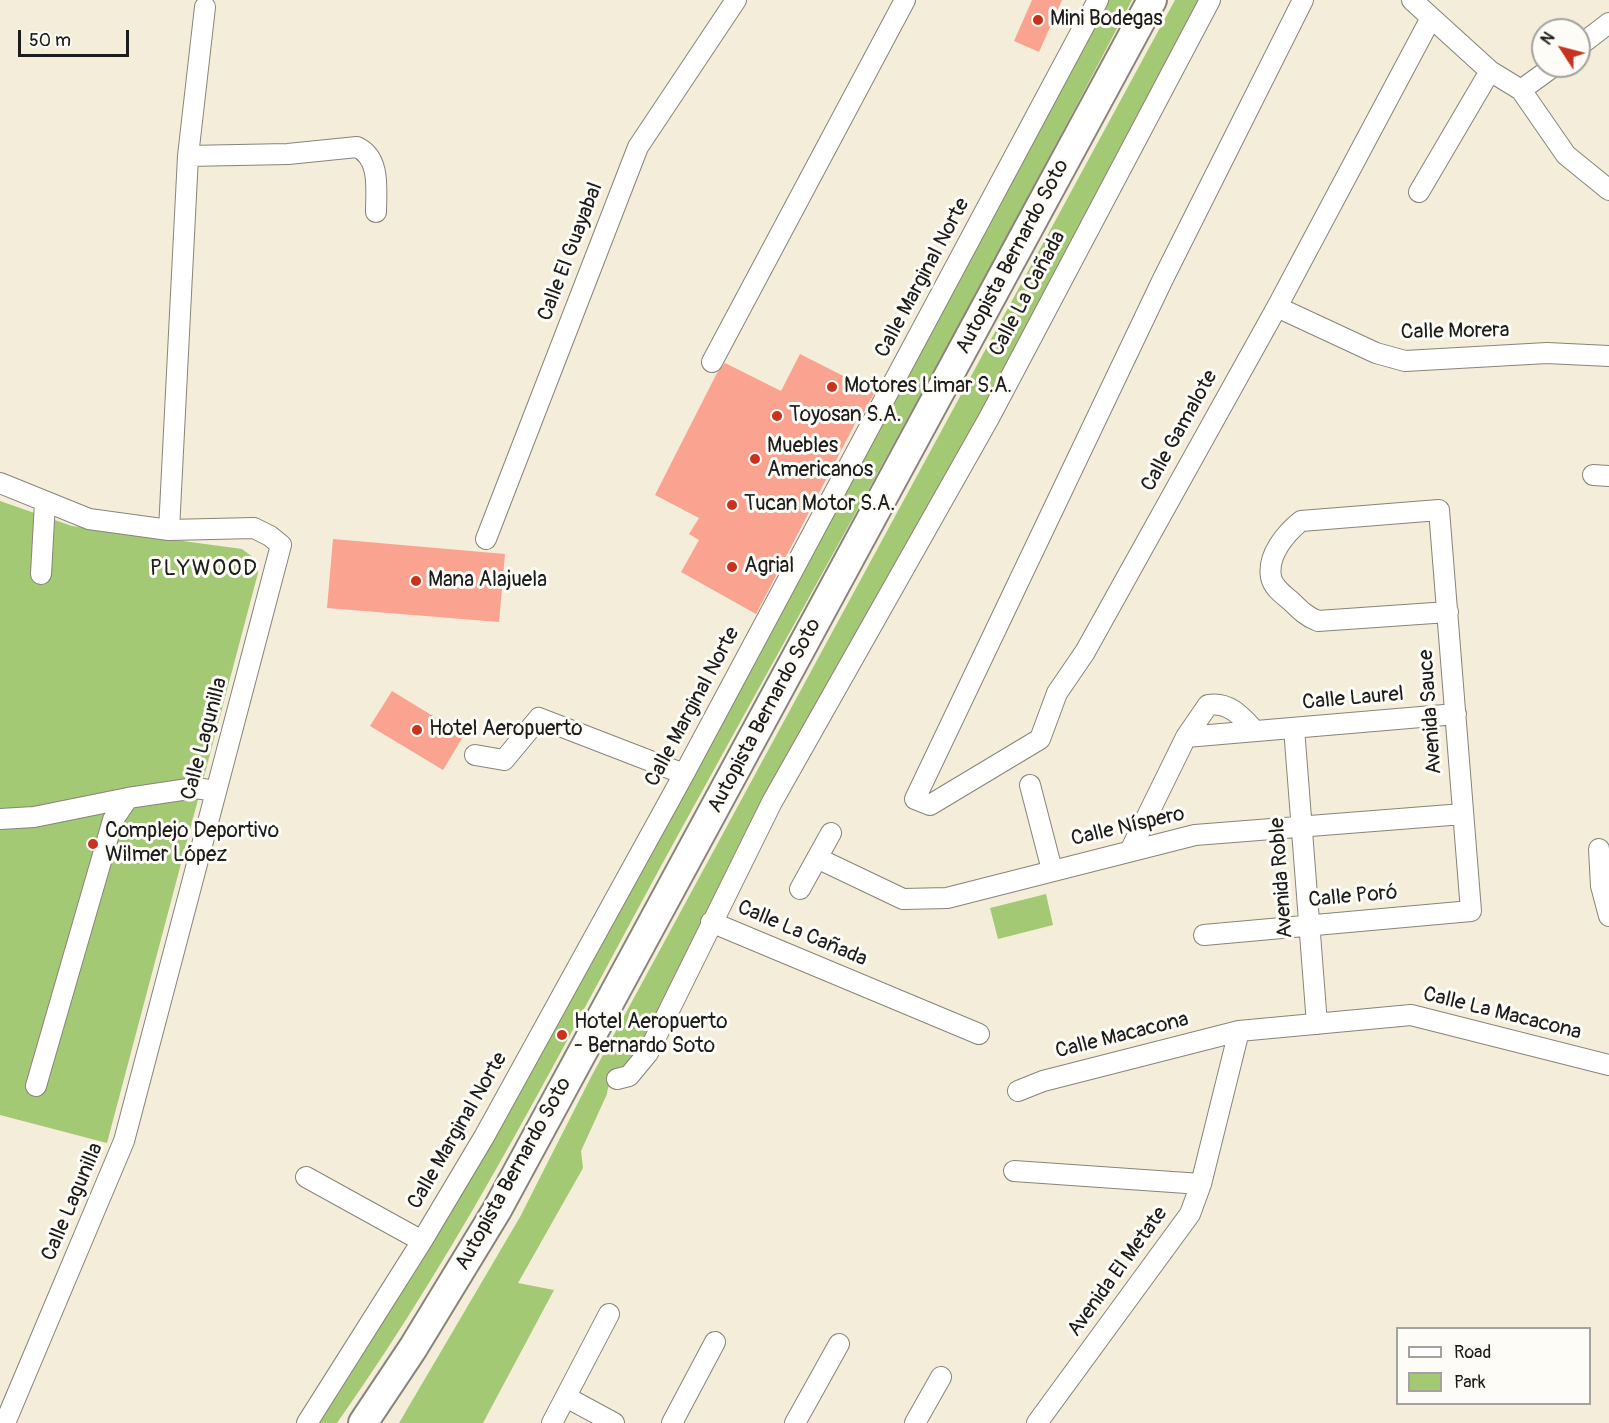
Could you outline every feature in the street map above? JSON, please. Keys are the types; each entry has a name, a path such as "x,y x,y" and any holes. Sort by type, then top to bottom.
{"highway":[{"name":"Autopista Bernardo Soto","path":"363,1423 413,1348 497,1210 1152,0"}],"street":[{"name":"Calle El Guayabal","path":"486,539 638,147 736,0"},
{"path":"712,362 905,0"},
{"name":"Calle Marginal Norte","path":"308,1423 484,1137 684,774 1098,0"},
{"name":"Calle La Cañada","path":"978,1034 711,922 772,802 989,418 1210,0"},
{"name":"Calle Gamalote","path":"1303,0 1163,279 915,799 930,805 1040,740 1057,693 1086,652 1277,307 1431,18"},
{"path":"1412,0 1490,71 1521,90 1566,154 1609,190"},
{"path":"169,530 188,156 205,7"},
{"path":"1591,37 1609,23"},
{"path":"1419,192 1490,71"},
{"path":"1521,90 1538,78"},
{"path":"188,156 288,154 357,147 366,152 374,166 376,212"},
{"name":"Calle Morera","path":"1277,307 1376,353 1405,361 1547,353 1609,356"},
{"name":"Calle Lagunilla","path":"0,483 89,519 169,530 254,528 281,545 124,1141 5,1423"},
{"path":"41,574 45,502"},
{"name":"Avenida Sauce","path":"1448,612 1318,621 1305,614 1276,588 1271,577 1273,560 1288,531 1301,521 1440,510 1448,612 1456,714 1463,814 1471,911"},
{"path":"1130,850 1186,737 1200,713 1208,705 1218,703 1243,717 1255,731"},
{"name":"Calle Laurel","path":"1186,737 1456,714"},
{"path":"475,755 504,760 539,718 684,774"},
{"name":"Avenida Roble","path":"1294,728 1317,1024"},
{"path":"1030,784 1052,870"},
{"path":"0,819 34,817 128,798 195,788 216,790"},
{"path":"36,1086 113,819 128,798"},
{"name":"Calle Níspero","path":"817,858 903,899 947,898 1195,835 1463,814"},
{"path":"800,889 831,833"},
{"path":"1599,849 1604,907 1609,916"},
{"name":"Calle Poró","path":"1204,935 1471,911"},
{"path":"617,1079 629,1076 648,1053 711,922"},
{"name":"Calle La Macacona","path":"1239,1031 1411,1015 1609,1065"},
{"name":"Calle Macacona","path":"1018,1091 1043,1081 1239,1031"},
{"name":"Avenida El Metate","path":"1037,1423 1190,1214 1201,1184 1239,1031"},
{"path":"1014,1171 1201,1184"},
{"path":"306,1177 422,1241"},
{"path":"552,1423 609,1314"},
{"path":"672,1423 715,1342"},
{"path":"795,1423 839,1344"},
{"path":"915,1423 941,1377"},
{"path":"566,1397 614,1423"}],"green space":[{"path":"1109,0 1132,0 964,314 516,1134 430,1281 385,1353 337,1423 315,1423 413,1276 457,1203"},
{"path":"1175,0 1204,0 642,1055 620,1071 611,1081 581,1151 583,1168 518,1283 554,1290 483,1423 399,1423 520,1217 591,1077"},
{"name":"Complejo Deportivo Wilmer López","path":"0,501 72,526 242,549 258,561 258,573 107,1143 0,1115"},
{"path":"1046,894 1053,925 998,939 990,908"}],"building":[{"name":"Mini Bodegas","path":"1032,0 1062,0 1039,52 1014,41"},
{"path":"800,354 875,392 860,419 858,418 756,614 681,572 699,540 689,534 699,518 655,495 717,373 725,363 781,391"},
{"name":"Mana Alajuela","path":"333,539 505,554 499,622 327,608"},
{"name":"Hotel Aeropuerto","path":"392,691 464,735 443,770 370,726"}],"place":[{"name":"Mini Bodegas","path":"1038,20"},
{"name":"Motores Limar S.A.","path":"832,387"},
{"name":"Toyosan S.A.","path":"777,416"},
{"name":"Muebles Americanos","path":"755,459"},
{"name":"Tucan Motor S.A.","path":"732,505"},
{"name":"Agrial","path":"732,567"},
{"name":"Mana Alajuela","path":"416,581"},
{"name":"Hotel Aeropuerto","path":"417,730"},
{"name":"Complejo Deportivo Wilmer López","path":"93,844"},
{"name":"Hotel Aeropuerto - Bernardo Soto","path":"562,1035"}],"district":[{"name":"PLYWOOD","path":"204,569"}]}
